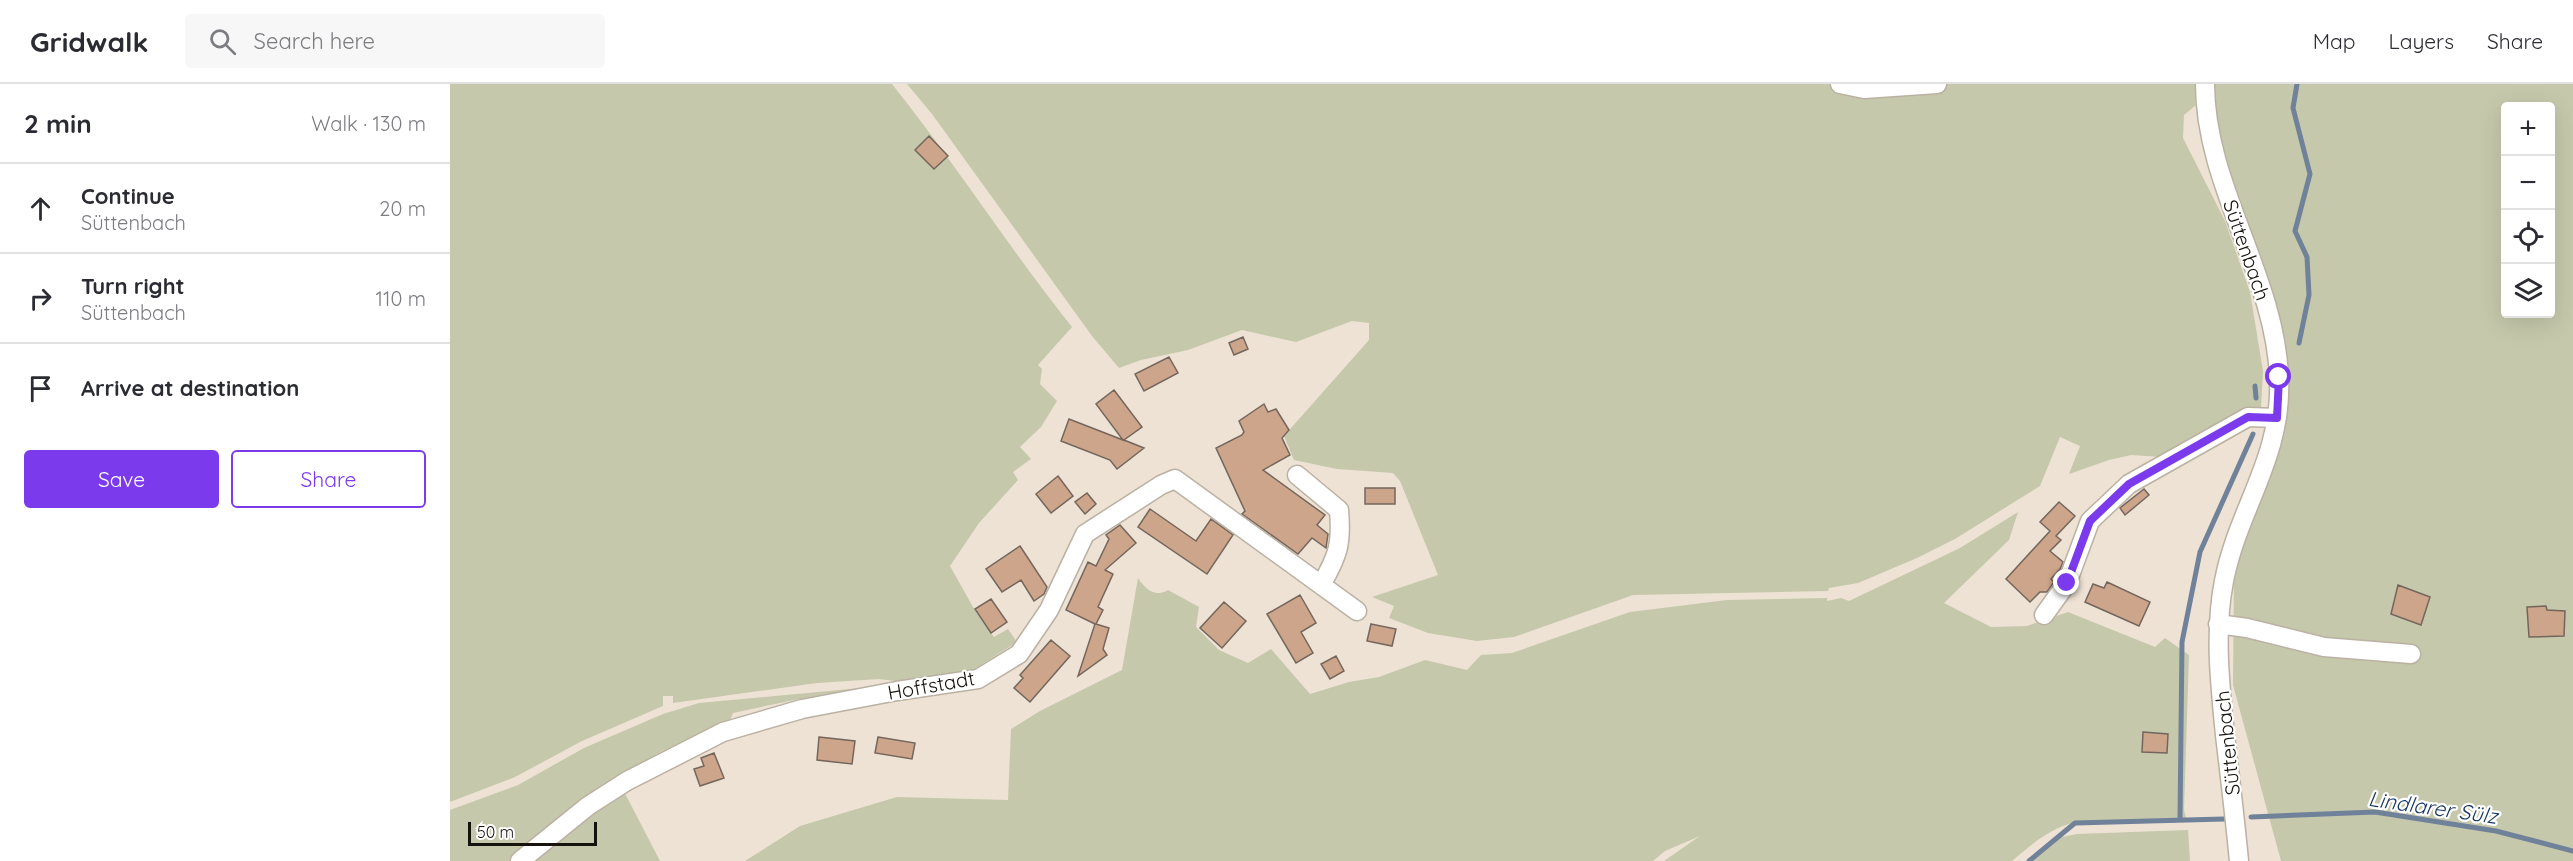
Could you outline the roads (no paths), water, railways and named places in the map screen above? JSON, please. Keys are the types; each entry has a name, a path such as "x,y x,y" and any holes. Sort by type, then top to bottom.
{"street":[{"path":"1840,84 1864,89 1937,84"},
{"name":"Süttenbach","path":"2205,84 2207,115 2213,146 2253,263 2273,331 2279,377 2277,418 2270,453 2231,553 2224,581 2218,624 2220,682 2239,861"},
{"path":"2044,615 2067,583 2090,521 2129,484 2248,417 2277,418"},
{"path":"1297,475 1339,510 1341,537 1334,563 1321,585"},
{"name":"Hoffstadt","path":"520,861 588,806 627,781 723,732 802,709 978,679 1019,654 1049,610 1085,534 1161,485 1175,479 1357,611"},
{"path":"2218,624 2247,628 2324,647 2411,654"}],"waterway":[{"path":"2297,84 2293,108 2310,174 2295,231 2307,257 2309,295 2299,343"},
{"path":"2255,386 2256,398"},
{"path":"2180,820 2182,642 2200,552 2253,434"},
{"name":"Lindlarer Sülz","path":"2251,817 2375,812 2496,831 2573,851"},
{"name":"Lindlarer Sülz","path":"2029,861 2075,823 2224,819"}]}
